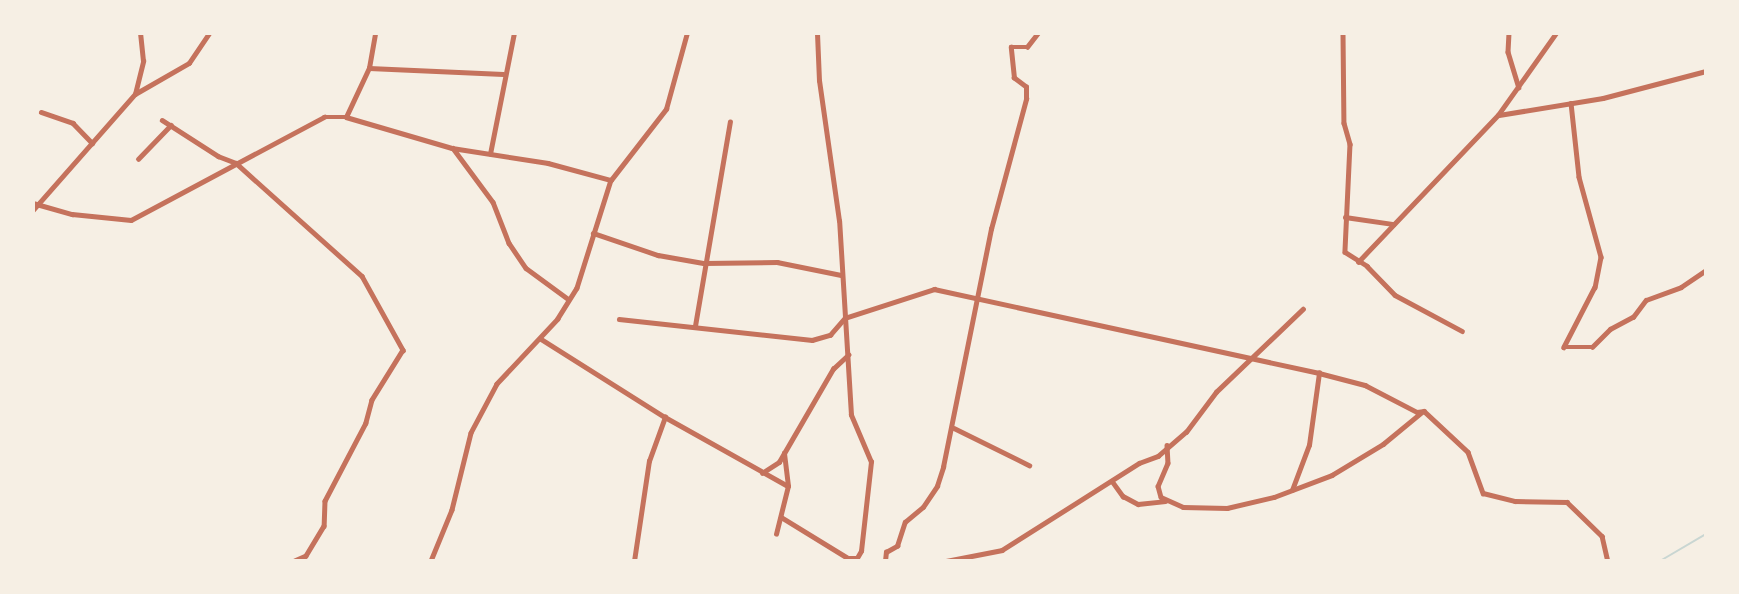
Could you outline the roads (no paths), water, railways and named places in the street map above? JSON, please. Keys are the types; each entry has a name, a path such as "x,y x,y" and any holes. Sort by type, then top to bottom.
{"street":[{"path":"135,94 143,61 140,33"},
{"path":"33,210 35,203 135,94 188,63 209,33"},
{"path":"346,117 369,68 375,33"},
{"path":"490,154 503,74 514,33"},
{"path":"431,561 452,510 471,433 497,384 541,339 577,288 611,180 666,109 687,33"},
{"path":"781,517 848,558 858,558 871,462 851,415 836,186 818,80 817,33"},
{"path":"885,561 886,552 897,546 905,522 923,507 937,486 954,428 981,297 991,229 1026,99 1026,88 1014,78 1011,47 1027,47 1038,33"},
{"path":"1343,33 1345,128 1350,144 1345,252 1395,295 1462,331"},
{"path":"1509,33 1508,52 1520,88"},
{"path":"1358,262 1498,115 1520,88 1556,33"},
{"path":"369,68 503,74"},
{"path":"1498,115 1571,103 1706,71"},
{"path":"1571,103 1579,177 1601,257 1595,287 1564,347 1592,347 1610,329 1633,317 1646,300 1681,287 1706,270"},
{"path":"41,112 72,123 92,143"},
{"path":"35,203 72,214 131,220 324,117 346,117 452,148 548,163 611,180"},
{"path":"162,120 236,163 362,276 403,349 372,400 366,423 325,501 324,526 306,556 295,561"},
{"path":"695,326 730,122"},
{"path":"138,159 171,125"},
{"path":"452,148 493,202 509,243 526,268 568,299"},
{"path":"1345,217 1394,224"},
{"path":"593,233 659,255 704,263 776,262 841,275"},
{"path":"619,319 640,325 695,326 813,340 830,335 845,318 864,315 921,291 981,297 1319,373 1365,385 1418,412 1424,411"},
{"path":"946,561 1002,550 1112,481 1158,456 1167,444 1186,432 1216,392 1303,309"},
{"path":"541,339 665,417 788,486"},
{"path":"762,473 779,462 784,449 833,369 848,355"},
{"path":"1291,491 1306,457 1319,373"},
{"path":"1112,481 1123,496 1138,504 1166,501 1195,509 1227,508 1291,491 1332,475 1382,444 1424,411"},
{"path":"1424,411 1468,452 1483,493 1515,501 1567,502 1602,536 1608,561"},
{"path":"634,561 649,461 665,417"},
{"path":"954,428 1029,465"},
{"path":"1166,501 1157,489 1168,463 1167,444"},
{"path":"775,534 788,486 784,449"}],"waterway":[{"path":"1660,561 1706,534"}]}
